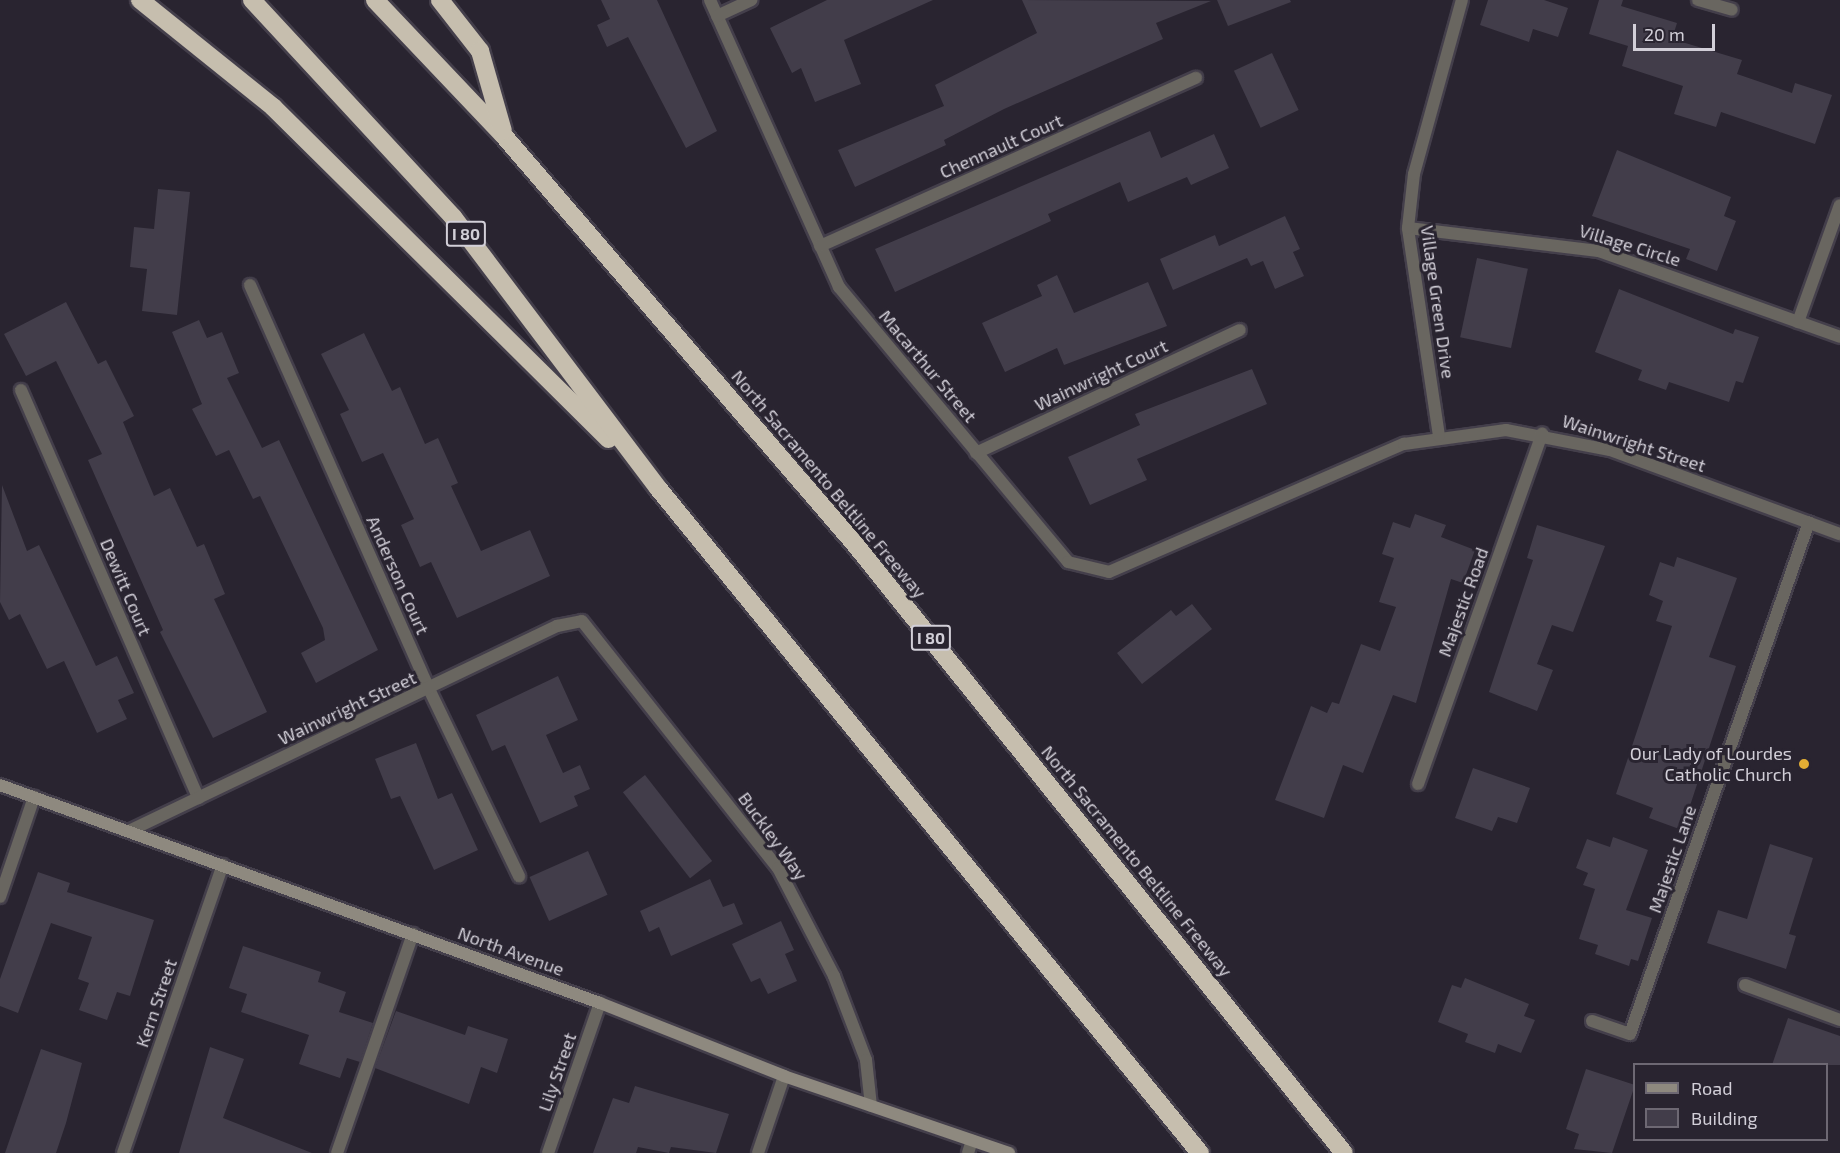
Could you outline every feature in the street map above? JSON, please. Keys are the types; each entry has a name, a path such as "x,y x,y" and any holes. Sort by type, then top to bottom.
{"highway":[{"path":"140,0 273,107 658,488"},
{"name":"I 80","path":"252,0 453,217 658,488 1200,1153"},
{"name":"North Sacramento Beltline Freeway","path":"375,0 504,136 854,543 1344,1153"},
{"path":"440,0 480,51 504,136"}],"street":[{"name":"Macarthur Street","path":"710,0 839,286 1054,552 1085,570 1125,567 1246,515"},
{"path":"717,16 752,0"},
{"name":"Village Green Drive","path":"1439,436 1408,228 1414,174 1462,0"},
{"path":"1698,0 1732,10"},
{"name":"Chennault Court","path":"820,246 1196,78"},
{"path":"1798,322 1840,205"},
{"name":"Village Circle","path":"1408,228 1599,251 1840,337"},
{"name":"Anderson Court","path":"250,285 429,689 519,876"},
{"name":"Wainwright Court","path":"976,453 1240,330"},
{"name":"Dewitt Court","path":"21,390 198,798"},
{"name":"Wainwright Street","path":"1246,515 1404,444 1439,436 1542,433 1610,450 1840,534"},
{"name":"Majestic Road","path":"1418,784 1542,433"},
{"name":"Majestic Lane","path":"1592,1021 1630,1034 1809,522"},
{"name":"Wainwright Street","path":"129,831 557,627 582,621"},
{"name":"Buckley Way","path":"582,621 778,868 834,976 866,1060 871,1106"},
{"name":"North Avenue","path":"0,785 600,1003 784,1076 1009,1153"},
{"path":"0,897 34,797"},
{"name":"Kern Street","path":"123,1153 223,865"},
{"path":"337,1153 413,934"},
{"path":"1745,985 1840,1020"},
{"name":"Lily Street","path":"548,1153 600,1003"},
{"path":"758,1153 784,1076"},
{"path":"968,1153 972,1140"}],"building":[{"path":"601,0 657,0 717,131 686,148 628,37 607,47 597,25 610,19"},
{"path":"827,0 933,0 844,40 861,84 815,102 801,68 792,73 770,28"},
{"path":"1022,0 1211,1 1156,23 1163,39 1004,109 944,140 946,145 855,187 838,150 944,106 935,85 1037,33"},
{"path":"1217,0 1290,0 1291,2 1228,26"},
{"path":"1488,0 1544,0 1568,8 1558,37 1533,29 1529,42 1480,25"},
{"path":"1599,0 1623,0 1621,6 1677,23 1672,39 1742,60 1737,74 1792,93 1795,83 1832,95 1815,144 1721,112 1716,127 1674,114 1683,86 1622,66 1628,46 1589,34"},
{"path":"1272,53 1299,110 1261,128 1234,71"},
{"path":"1150,131 1161,158 1214,134 1229,168 1191,185 1187,177 1128,202 1120,182 1048,214 1051,221 895,292 875,249"},
{"path":"1617,150 1731,197 1724,216 1736,221 1717,271 1686,259 1690,249 1592,216"},
{"path":"158,189 190,192 177,315 142,311 147,269 130,267 134,227 154,229"},
{"path":"1285,216 1300,249 1293,252 1304,276 1275,289 1263,261 1251,266 1247,258 1173,290 1160,259 1215,235 1219,246"},
{"path":"1477,258 1528,269 1511,348 1460,337"},
{"path":"1057,275 1074,313 1148,282 1167,326 1064,365 1057,348 1005,372 982,323 1042,296 1037,285"},
{"path":"1619,289 1733,334 1735,329 1759,337 1743,383 1736,381 1729,402 1669,382 1666,390 1638,380 1642,370 1595,352"},
{"path":"66,302 98,364 106,360 134,416 123,422 154,496 170,488 197,547 204,544 225,594 214,599 267,712 213,738 160,632 163,630 88,460 102,454 56,361 26,376 4,334"},
{"path":"199,320 207,338 222,332 239,373 227,378 262,448 279,440 378,650 316,683 301,653 325,640 323,628 260,496 253,499 229,450 216,456 192,409 202,404 172,332"},
{"path":"364,333 392,391 400,387 425,444 438,438 458,483 451,486 481,551 530,530 550,576 457,618 431,562 420,567 401,525 414,519 383,453 362,462 340,414 349,410 321,354"},
{"path":"1252,369 1267,404 1137,459 1147,480 1090,505 1068,457 1140,425 1135,414"},
{"path":"2,485 27,551 39,545 96,666 117,656 134,693 118,700 127,719 97,733 64,661 47,669 20,614 9,620 0,602"},
{"path":"1415,514 1446,525 1441,537 1475,550 1463,583 1451,579 1416,703 1393,695 1363,773 1343,765 1324,818 1275,800 1311,706 1327,713 1332,702 1339,704 1361,644 1380,651 1396,607 1379,602 1394,558 1382,554 1393,522 1410,528"},
{"path":"1537,525 1605,546 1573,632 1552,625 1537,664 1553,670 1537,711 1489,692 1533,560 1527,558"},
{"path":"1677,557 1737,578 1709,657 1736,666 1682,830 1649,818 1653,808 1616,794 1672,626 1656,621 1663,601 1649,595 1660,562 1674,567"},
{"path":"1192,604 1212,629 1142,684 1117,653 1171,610 1176,616"},
{"path":"558,676 578,720 546,735 563,773 580,765 590,789 574,796 578,806 540,823 505,745 492,751 476,715"},
{"path":"416,743 438,799 452,793 478,850 434,870 400,796 391,799 375,759"},
{"path":"1473,768 1530,788 1517,823 1498,817 1492,831 1455,818"},
{"path":"645,775 712,861 690,878 623,792"},
{"path":"1613,837 1648,850 1626,910 1652,918 1638,961 1631,959 1629,966 1595,954 1598,945 1579,939 1595,889 1583,885 1588,873 1576,868 1587,839 1610,847"},
{"path":"1770,844 1813,858 1789,934 1796,936 1786,969 1707,943 1718,910 1747,919"},
{"path":"588,851 608,895 549,921 530,877"},
{"path":"38,872 70,883 67,892 154,920 130,996 117,992 107,1020 79,1010 89,983 78,979 92,937 51,923 18,1013 0,1006 0,979"},
{"path":"710,879 723,907 734,903 743,924 671,956 659,927 649,932 640,911"},
{"path":"781,921 794,950 785,954 797,981 768,994 760,978 751,982 732,944"},
{"path":"243,946 321,972 318,982 346,992 339,1012 373,1023 360,1062 347,1058 340,1078 299,1064 309,1035 241,1012 247,994 229,988"},
{"path":"1465,978 1529,1004 1524,1016 1535,1020 1521,1053 1498,1044 1495,1053 1465,1042 1468,1034 1438,1022 1452,985 1461,988"},
{"path":"396,1011 465,1035 468,1026 508,1039 497,1073 481,1067 469,1104 375,1068"},
{"path":"1788,1018 1840,1036 1840,1065 1773,1063"},
{"path":"210,1047 244,1059 223,1118 312,1153 179,1153"},
{"path":"41,1049 82,1063 56,1153 5,1153"},
{"path":"1586,1069 1633,1084 1633,1091 1612,1153 1574,1149 1579,1134 1566,1129"},
{"path":"635,1086 729,1114 716,1153 671,1147 669,1153 638,1147 636,1153 593,1153 613,1098 629,1103"}],"place":[{"name":"Our Lady of Lourdes Catholic Church","path":"1804,764"}]}
